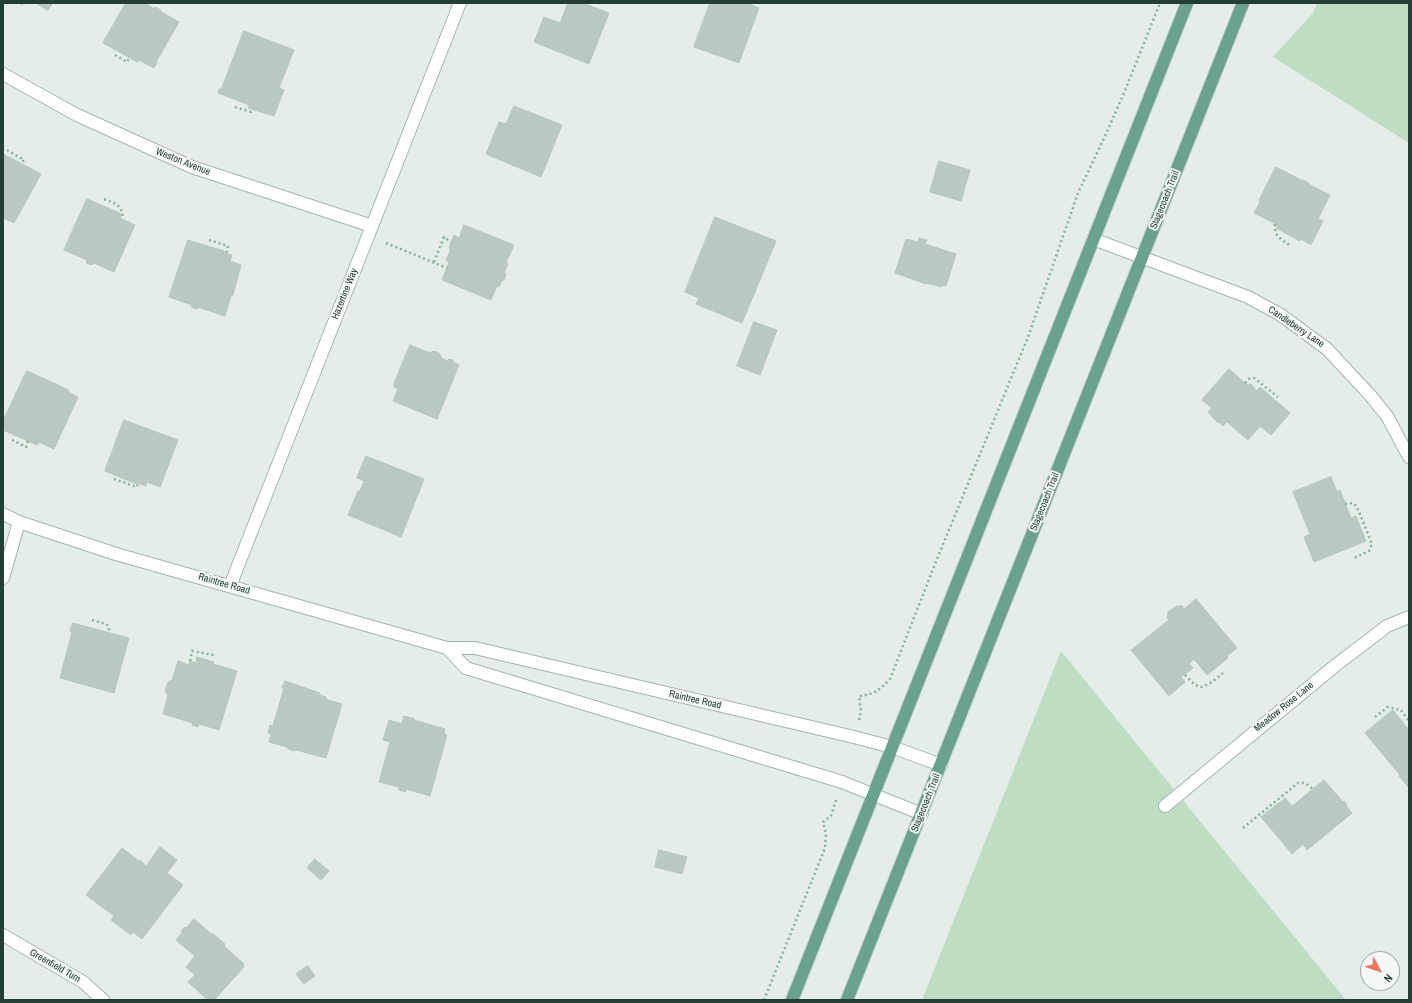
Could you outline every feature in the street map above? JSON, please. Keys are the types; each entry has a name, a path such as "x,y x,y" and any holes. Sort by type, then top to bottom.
{"main road":[{"path":"792,1000 1187,3"},
{"name":"Stagecoach Trail","path":"847,1000 1243,3"}],"street":[{"name":"Hazertine Way","path":"230,586 460,3"},
{"name":"Weston Avenue","path":"3,74 77,114 192,167 370,231"},
{"name":"Candleberry Lane","path":"1093,239 1248,297 1281,315 1327,349 1370,395 1387,416 1409,457"},
{"name":"Raintree Road","path":"3,514 20,522 116,554 447,648 475,648 892,747 941,765"},
{"path":"3,578 20,522"},
{"name":"Meadow Rose Lane","path":"1165,806 1336,664 1387,626 1409,617"},
{"path":"447,648 466,668 842,782 922,814"},
{"name":"Greenfield Turn","path":"3,935 83,982 104,1000"}],"path":[{"path":"21,3 24,5 25,3"},
{"path":"861,711 859,696 870,695 880,690 890,679 933,569 1028,337 1078,193 1124,93 1160,3"},
{"path":"115,55 127,62 129,58"},
{"path":"235,107 251,112 253,109"},
{"path":"7,150 24,160 21,163"},
{"path":"104,199 119,206 122,212 122,219"},
{"path":"1275,224 1274,231 1277,237 1291,246"},
{"path":"370,231 447,268"},
{"path":"434,262 444,238 451,242"},
{"path":"210,240 228,246 226,254"},
{"path":"1245,383 1254,378 1278,397"},
{"path":"12,440 26,447 28,441"},
{"path":"114,479 137,487 138,483"},
{"path":"1345,504 1353,502 1357,507 1372,544 1369,551 1354,558"},
{"path":"92,620 106,624 109,627 109,632"},
{"path":"190,661 192,651 214,655"},
{"path":"1185,675 1195,685 1202,687 1212,682 1223,673"},
{"path":"1375,717 1388,707 1401,710 1409,721"},
{"path":"1243,828 1298,783 1305,782 1313,789"},
{"path":"764,1000 825,848 826,834 823,822 831,816"}],"green space":[{"path":"1317,3 1409,3 1409,143 1273,57 1313,13"},
{"path":"1061,651 1346,1000 922,1000"}],"building":[{"path":"36,3 51,3 52,4 48,10"},
{"path":"126,3 145,3 154,9 155,7 161,10 160,11 179,22 154,68 139,60 137,62 103,43"},
{"path":"568,3 583,3 609,13 589,64 534,42 544,17 560,23"},
{"path":"710,3 746,3 759,8 739,63 694,47"},
{"path":"244,31 294,50 279,88 284,90 274,116 248,108 249,105 218,93 219,89 221,89"},
{"path":"514,106 562,125 541,177 486,154 499,122 506,124"},
{"path":"3,154 41,174 14,223 3,218"},
{"path":"939,161 970,170 961,201 930,192"},
{"path":"1276,167 1330,195 1318,219 1323,221 1311,245 1301,239 1300,241 1276,228 1278,225 1254,213"},
{"path":"87,199 122,214 120,218 135,225 114,272 94,263 92,265 86,263 87,260 64,250"},
{"path":"715,217 776,241 742,323 696,304 699,298 685,292"},
{"path":"464,225 514,245 506,263 508,264 504,273 506,274 504,280 502,280 499,287 497,286 491,300 442,280 449,262 446,260 451,249 449,248 451,242 454,235 459,238"},
{"path":"919,238 927,240 925,244 956,254 946,286 943,285 942,287 926,284 895,273 906,239 918,242"},
{"path":"188,240 224,251 224,253 232,255 230,261 241,265 233,295 231,296 225,316 198,307 198,309 191,307 192,305 169,297"},
{"path":"754,322 777,330 760,375 737,366"},
{"path":"410,345 430,353 434,351 439,353 442,358 447,361 449,359 453,360 453,362 459,365 437,419 393,401 398,389 394,387 394,384"},
{"path":"1229,369 1247,385 1251,384 1255,389 1255,392 1260,387 1290,413 1271,435 1260,426 1248,440 1227,422 1223,426 1219,422 1218,423 1208,412 1212,408 1202,400"},
{"path":"27,371 69,390 68,392 78,397 54,449 39,442 37,445 3,430 3,421"},
{"path":"124,420 178,440 160,487 147,482 146,486 137,484 105,471"},
{"path":"366,456 424,479 401,537 348,515 364,481 357,478"},
{"path":"1331,477 1337,492 1340,490 1351,518 1356,516 1366,541 1314,562 1304,537 1310,534 1293,492"},
{"path":"1196,599 1237,648 1227,656 1228,658 1207,675 1194,659 1189,664 1193,668 1181,677 1185,682 1169,696 1131,650 1169,620 1167,618 1168,612 1177,606 1182,606 1184,609"},
{"path":"73,623 129,638 114,693 60,678"},
{"path":"197,657 214,662 213,664 237,671 219,730 199,724 198,727 192,725 193,723 163,714 168,695 165,691 168,682 172,680 178,661 189,665 190,661 196,663"},
{"path":"285,681 320,693 320,695 326,697 325,699 342,704 326,758 296,750 294,751 288,749 287,747 269,742 271,734 268,733 270,725 273,726"},
{"path":"1393,710 1409,730 1409,788 1365,733"},
{"path":"404,716 445,729 444,734 447,735 430,796 406,789 406,792 399,790 399,787 379,782 390,742 383,740 389,720 402,724"},
{"path":"1324,780 1343,802 1344,801 1352,813 1307,850 1303,844 1292,854 1261,817 1285,798 1292,806"},
{"path":"160,847 177,860 167,873 183,885 142,939 133,932 131,935 111,920 114,916 86,895 122,848 146,866"},
{"path":"659,850 687,857 682,874 655,867"},
{"path":"315,859 329,871 321,880 307,868"},
{"path":"194,919 225,944 224,946 244,964 244,967 214,1000 208,1000 188,982 195,975 186,967 195,956 176,940 183,932 181,931"},
{"path":"308,966 315,976 304,984 296,974"}]}
